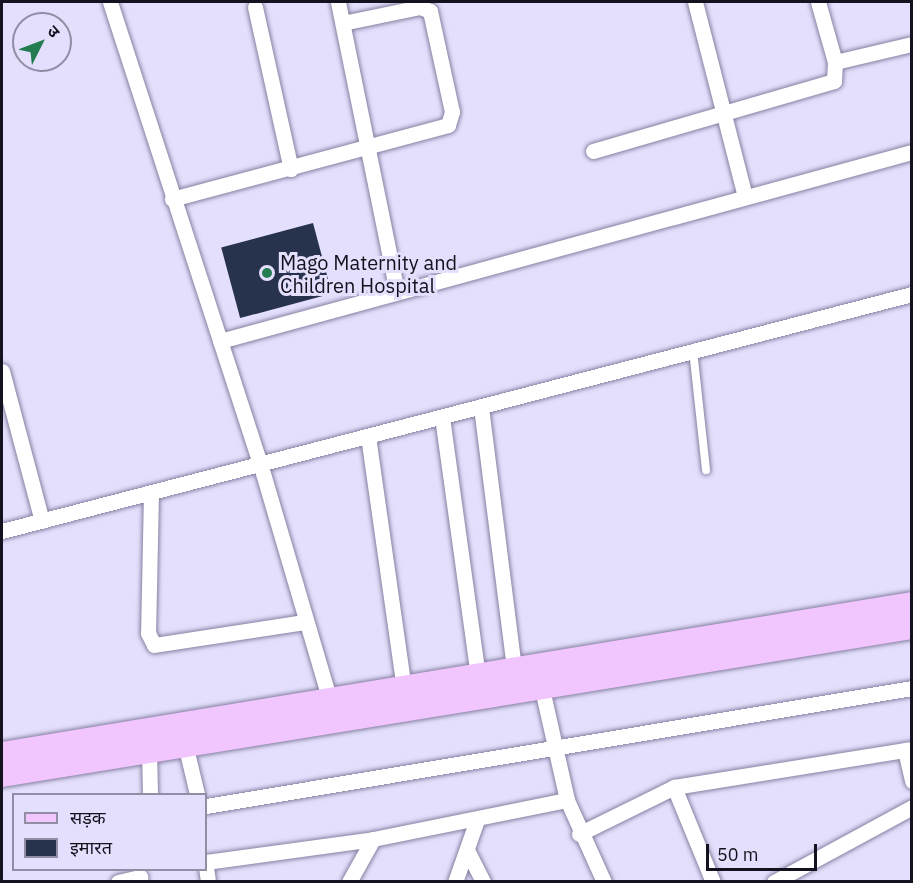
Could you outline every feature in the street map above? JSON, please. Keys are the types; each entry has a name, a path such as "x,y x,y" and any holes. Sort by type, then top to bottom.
{"main road":[{"path":"2,776 185,744 333,710 912,604"},
{"path":"2,754 333,710 404,688 478,676 531,674 912,627"}],"street":[{"path":"110,2 172,199 260,463 305,622 333,710"},
{"path":"338,2 397,291"},
{"path":"696,2 745,197"},
{"path":"593,151 725,112 821,87 834,81 835,62 818,2"},
{"path":"255,6 291,169"},
{"path":"172,199 369,148 452,119 434,17 420,7 343,23"},
{"path":"835,62 912,44"},
{"path":"220,342 397,291 912,152"},
{"path":"2,531 912,294"},
{"path":"2,371 42,521"},
{"path":"481,407 531,674 567,800 579,834 604,882"},
{"path":"442,417 478,676"},
{"path":"368,436 404,688"},
{"path":"151,493 148,633 154,645 305,622"},
{"path":"207,806 552,746 912,688"},
{"path":"185,744 196,793"},
{"path":"149,750 150,793"},
{"path":"579,834 674,787 908,750 912,781"},
{"path":"674,787 713,882"},
{"path":"207,862 373,839 477,820 567,800"},
{"path":"774,882 912,807"},
{"path":"456,882 477,820"},
{"path":"349,882 373,839"},
{"path":"468,852 483,882"},
{"path":"118,882 140,876"}],"lane":[{"path":"693,350 706,470"}],"building":[{"path":"313,223 332,294 240,318 221,248"}],"place":[{"name":"Mago Maternity and Children Hospital","path":"267,273"}]}
